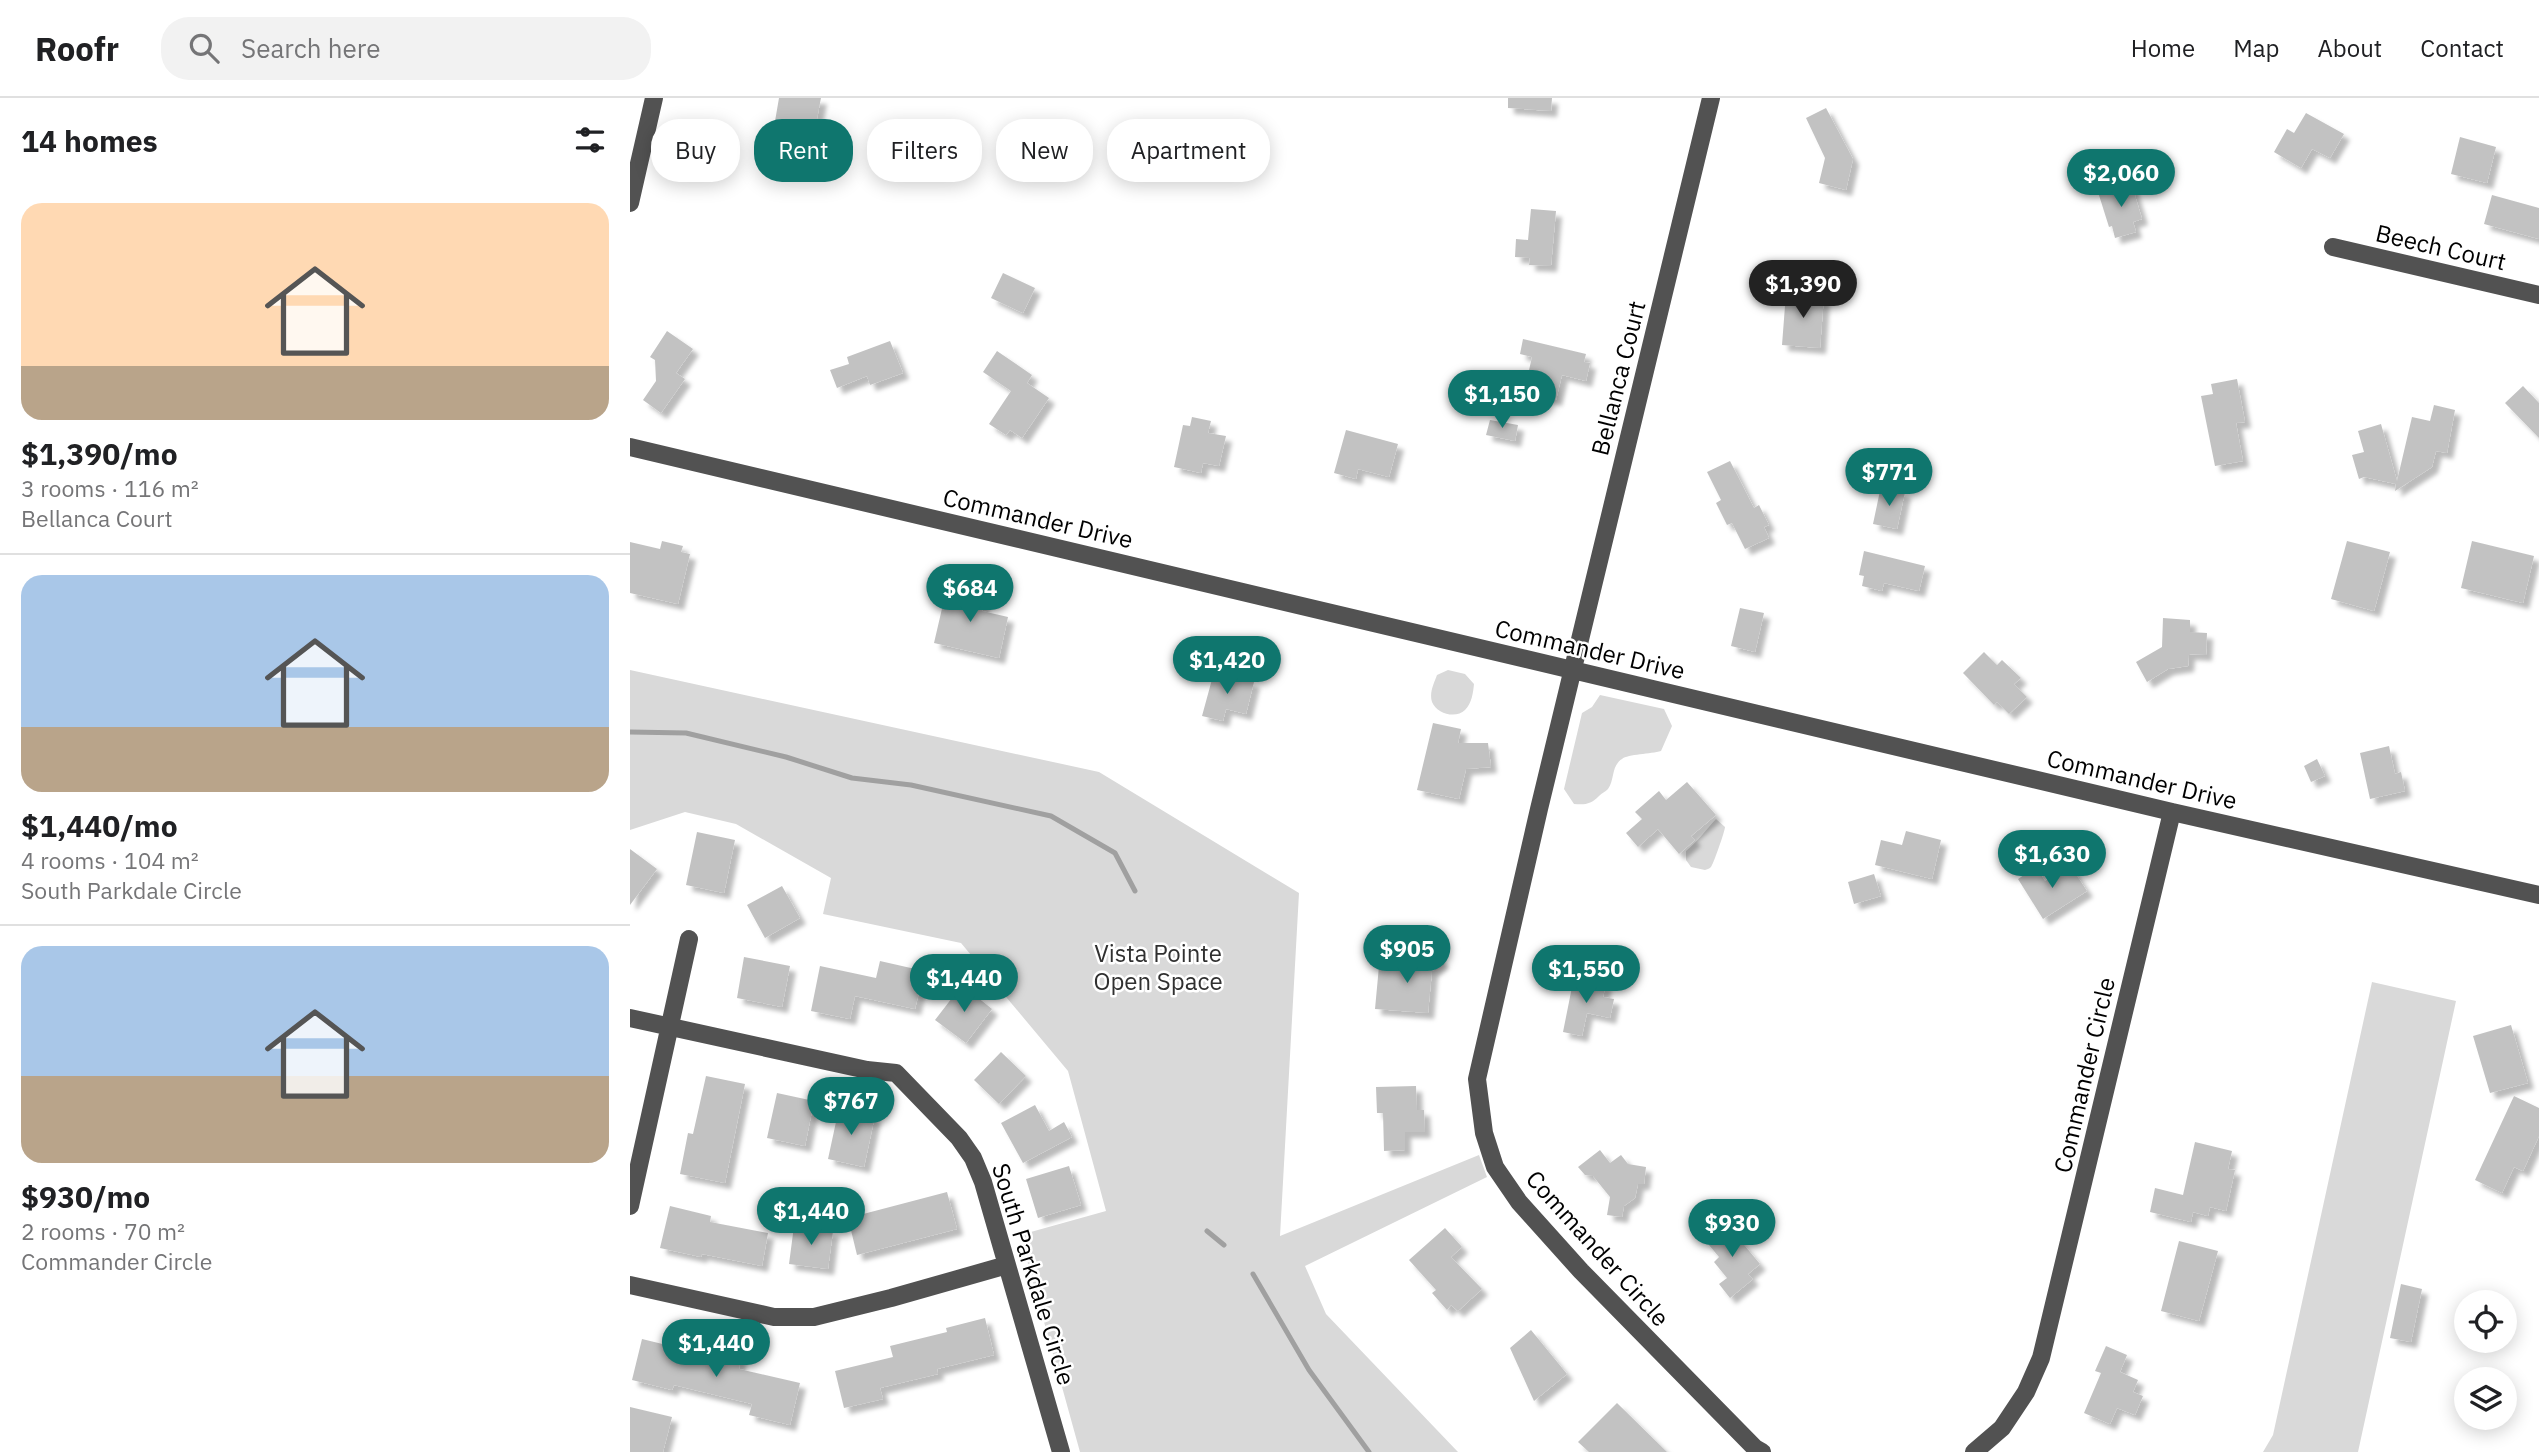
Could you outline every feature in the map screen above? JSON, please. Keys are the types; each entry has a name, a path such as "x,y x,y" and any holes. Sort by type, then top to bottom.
{"street":[{"path":"630,203 654,98"},
{"name":"Bellanca Court","path":"1572,670 1711,98"},
{"name":"Beech Court","path":"2333,247 2539,295"},
{"name":"Commander Drive","path":"630,447 2172,812 2539,895"},
{"name":"Commander Circle","path":"1572,670 1477,1079 1484,1133 1495,1167 1522,1207 1590,1280 1755,1448 1762,1452"},
{"name":"Commander Circle","path":"1974,1452 2002,1428 2025,1392 2042,1358 2172,812"},
{"path":"630,1206 689,939"},
{"name":"South Parkdale Circle","path":"630,1018 867,1070 896,1073 959,1138 973,1158 983,1182 1061,1452"},
{"path":"630,1285 774,1317 814,1318 1007,1265"}],"green space":[{"name":"Vista Pointe Open Space","path":"630,670 1099,772 1299,893 1280,1236 1479,1155 1487,1177 1305,1266 1326,1314 1458,1452 1080,1452 1020,1235 1106,1211 1068,1071 961,943 823,914 831,878 736,824 685,812 630,830"},
{"path":"1448,670 1465,674 1474,684 1473,694 1465,710 1452,715 1438,710 1431,699 1437,675"},
{"path":"1600,695 1664,709 1672,726 1661,751 1622,759 1616,765 1608,789 1591,802 1574,804 1564,789 1582,713 1592,707"},
{"path":"1716,819 1725,827 1712,865 1705,870 1691,867 1686,860 1686,851"},
{"path":"2372,982 2456,1001 2358,1452 2263,1452 2273,1435"}],"building":[{"path":"779,98 821,98 817,119 775,119"},
{"path":"1508,98 1552,98 1551,111 1508,108"},
{"path":"1826,108 1853,159 1846,190 1819,183 1825,158 1806,118"},
{"path":"2306,113 2344,134 2330,158 2312,149 2301,168 2274,152 2287,129 2294,133"},
{"path":"2460,137 2496,147 2487,183 2451,174"},
{"path":"2131,182 2142,219 2133,222 2136,232 2115,238 2098,192"},
{"path":"2492,195 2539,208 2539,239 2484,224"},
{"path":"1531,209 1556,211 1551,266 1529,265 1530,258 1515,257 1516,239 1528,240"},
{"path":"1003,273 1035,288 1023,313 991,298"},
{"path":"1786,293 1824,296 1820,348 1782,345"},
{"path":"667,331 693,349 676,373 685,379 661,413 643,400 656,381 655,360 650,357"},
{"path":"1523,339 1586,354 1584,362 1590,363 1586,381 1562,375 1556,400 1524,392 1532,357 1520,354"},
{"path":"890,341 903,373 870,385 867,376 837,388 830,370 849,364 847,357"},
{"path":"997,351 1032,375 1027,383 1049,398 1022,438 1010,430 1006,435 989,424 1011,391 983,372"},
{"path":"2237,379 2245,422 2236,423 2243,461 2215,466 2201,396 2213,394 2211,384"},
{"path":"2523,386 2539,403 2539,438 2505,403"},
{"path":"2434,405 2455,410 2447,453 2436,451 2432,467 2395,491 2396,484 2364,477 2359,479 2352,455 2364,452 2358,431 2381,424 2397,481 2412,417 2430,421"},
{"path":"1192,417 1211,421 1208,433 1226,436 1219,466 1203,463 1201,473 1174,467 1183,425 1190,426"},
{"path":"1490,420 1518,425 1515,441 1486,435"},
{"path":"1346,430 1398,444 1389,477 1358,469 1356,479 1334,473"},
{"path":"1730,461 1754,508 1759,505 1769,525 1764,527 1769,538 1745,549 1732,523 1727,525 1716,503 1721,500 1707,472"},
{"path":"1881,486 1905,492 1897,529 1873,524"},
{"path":"662,541 683,546 681,552 690,554 678,604 630,593 630,542 660,549"},
{"path":"2347,541 2390,552 2374,611 2331,599"},
{"path":"2472,541 2534,556 2523,603 2461,588"},
{"path":"1864,551 1925,566 1919,591 1884,583 1882,591 1862,586 1864,576 1859,575"},
{"path":"947,587 986,596 982,611 1008,617 999,658 934,643"},
{"path":"1740,608 1764,613 1755,652 1731,646"},
{"path":"2163,618 2190,620 2190,632 2207,633 2206,655 2189,654 2188,666 2168,669 2147,682 2136,662 2162,647"},
{"path":"1984,652 1997,665 2002,660 2021,678 2014,684 2027,697 2009,714 1997,702 1994,705 1963,673"},
{"path":"1214,672 1254,682 1246,714 1226,709 1223,721 1202,716"},
{"path":"1433,723 1461,729 1458,743 1488,743 1491,767 1466,769 1459,799 1417,790"},
{"path":"2389,746 2395,774 2401,772 2405,791 2370,799 2360,753"},
{"path":"2317,759 2325,776 2311,782 2304,766"},
{"path":"1687,782 1716,815 1691,836 1695,840 1679,854 1658,829 1638,847 1626,833 1642,819 1635,812 1659,791 1666,800"},
{"path":"1906,831 1941,840 1932,879 1875,865 1881,840 1902,845"},
{"path":"697,832 735,840 724,893 686,885"},
{"path":"630,849 657,869 630,905"},
{"path":"2070,865 2087,891 2043,919 2018,879 2036,867 2045,881"},
{"path":"1874,874 1881,896 1854,904 1848,882"},
{"path":"782,886 800,918 765,938 747,905"},
{"path":"1430,946 1443,962 1432,971 1428,1013 1375,1009 1379,966 1411,969 1412,962"},
{"path":"744,957 790,966 782,1007 737,998"},
{"path":"880,961 924,971 915,1009 855,996 850,1019 811,1011 820,966 876,978"},
{"path":"1574,977 1606,984 1603,997 1614,999 1610,1018 1587,1013 1582,1036 1563,1032"},
{"path":"962,985 992,1009 966,1043 935,1020"},
{"path":"2511,1025 2528,1083 2490,1093 2473,1036"},
{"path":"1001,1052 1026,1076 999,1104 974,1080"},
{"path":"706,1076 745,1084 725,1183 680,1174 688,1133 693,1134"},
{"path":"1416,1086 1417,1110 1424,1110 1425,1132 1405,1132 1405,1150 1384,1151 1383,1113 1377,1113 1376,1087"},
{"path":"777,1093 814,1101 805,1146 767,1138"},
{"path":"2514,1096 2539,1108 2539,1136 2523,1171 2514,1167 2502,1193 2475,1180"},
{"path":"1035,1105 1049,1131 1064,1122 1072,1137 1023,1163 1001,1123"},
{"path":"839,1108 875,1116 864,1167 828,1159"},
{"path":"2195,1142 2232,1151 2228,1169 2235,1170 2226,1211 2210,1207 2208,1216 2193,1212 2191,1222 2150,1212 2155,1188 2183,1195"},
{"path":"1600,1150 1610,1163 1621,1155 1628,1164 1646,1167 1644,1184 1638,1184 1635,1198 1624,1206 1622,1217 1607,1215 1610,1197 1593,1176 1585,1175 1578,1167"},
{"path":"1069,1166 1081,1205 1038,1218 1026,1179"},
{"path":"947,1192 957,1229 857,1255 848,1218"},
{"path":"670,1206 711,1216 710,1222 768,1233 762,1266 660,1248"},
{"path":"1725,1222 1760,1264 1748,1274 1753,1279 1730,1298 1719,1284 1727,1278 1714,1262 1719,1257 1704,1239"},
{"path":"794,1226 833,1231 828,1269 789,1264"},
{"path":"1445,1228 1462,1247 1451,1257 1482,1289 1458,1311 1451,1305 1447,1310 1432,1293 1436,1290 1409,1260"},
{"path":"2179,1241 2218,1251 2199,1321 2161,1311"},
{"path":"2401,1284 2422,1289 2411,1342 2390,1338"},
{"path":"985,1318 994,1355 937,1369 938,1374 880,1388 883,1399 844,1408 835,1371 893,1357 890,1346 947,1332 946,1328"},
{"path":"1531,1330 1567,1374 1534,1401 1510,1348"},
{"path":"642,1339 699,1353 701,1347 741,1357 739,1369 800,1383 790,1425 749,1415 752,1404 674,1385 672,1390 632,1380"},
{"path":"2106,1346 2127,1355 2120,1372 2138,1380 2133,1392 2143,1396 2135,1415 2117,1408 2110,1424 2084,1413 2101,1373 2095,1371"},
{"path":"1617,1403 1667,1452 1589,1452 1578,1442"},
{"path":"630,1407 672,1417 663,1452 630,1452"}],"waterway":[{"path":"630,732 686,733 786,757 852,778 911,785 1051,816 1115,853 1135,891"},
{"path":"1207,1231 1224,1245"},
{"path":"1253,1274 1309,1370 1369,1452"}]}
